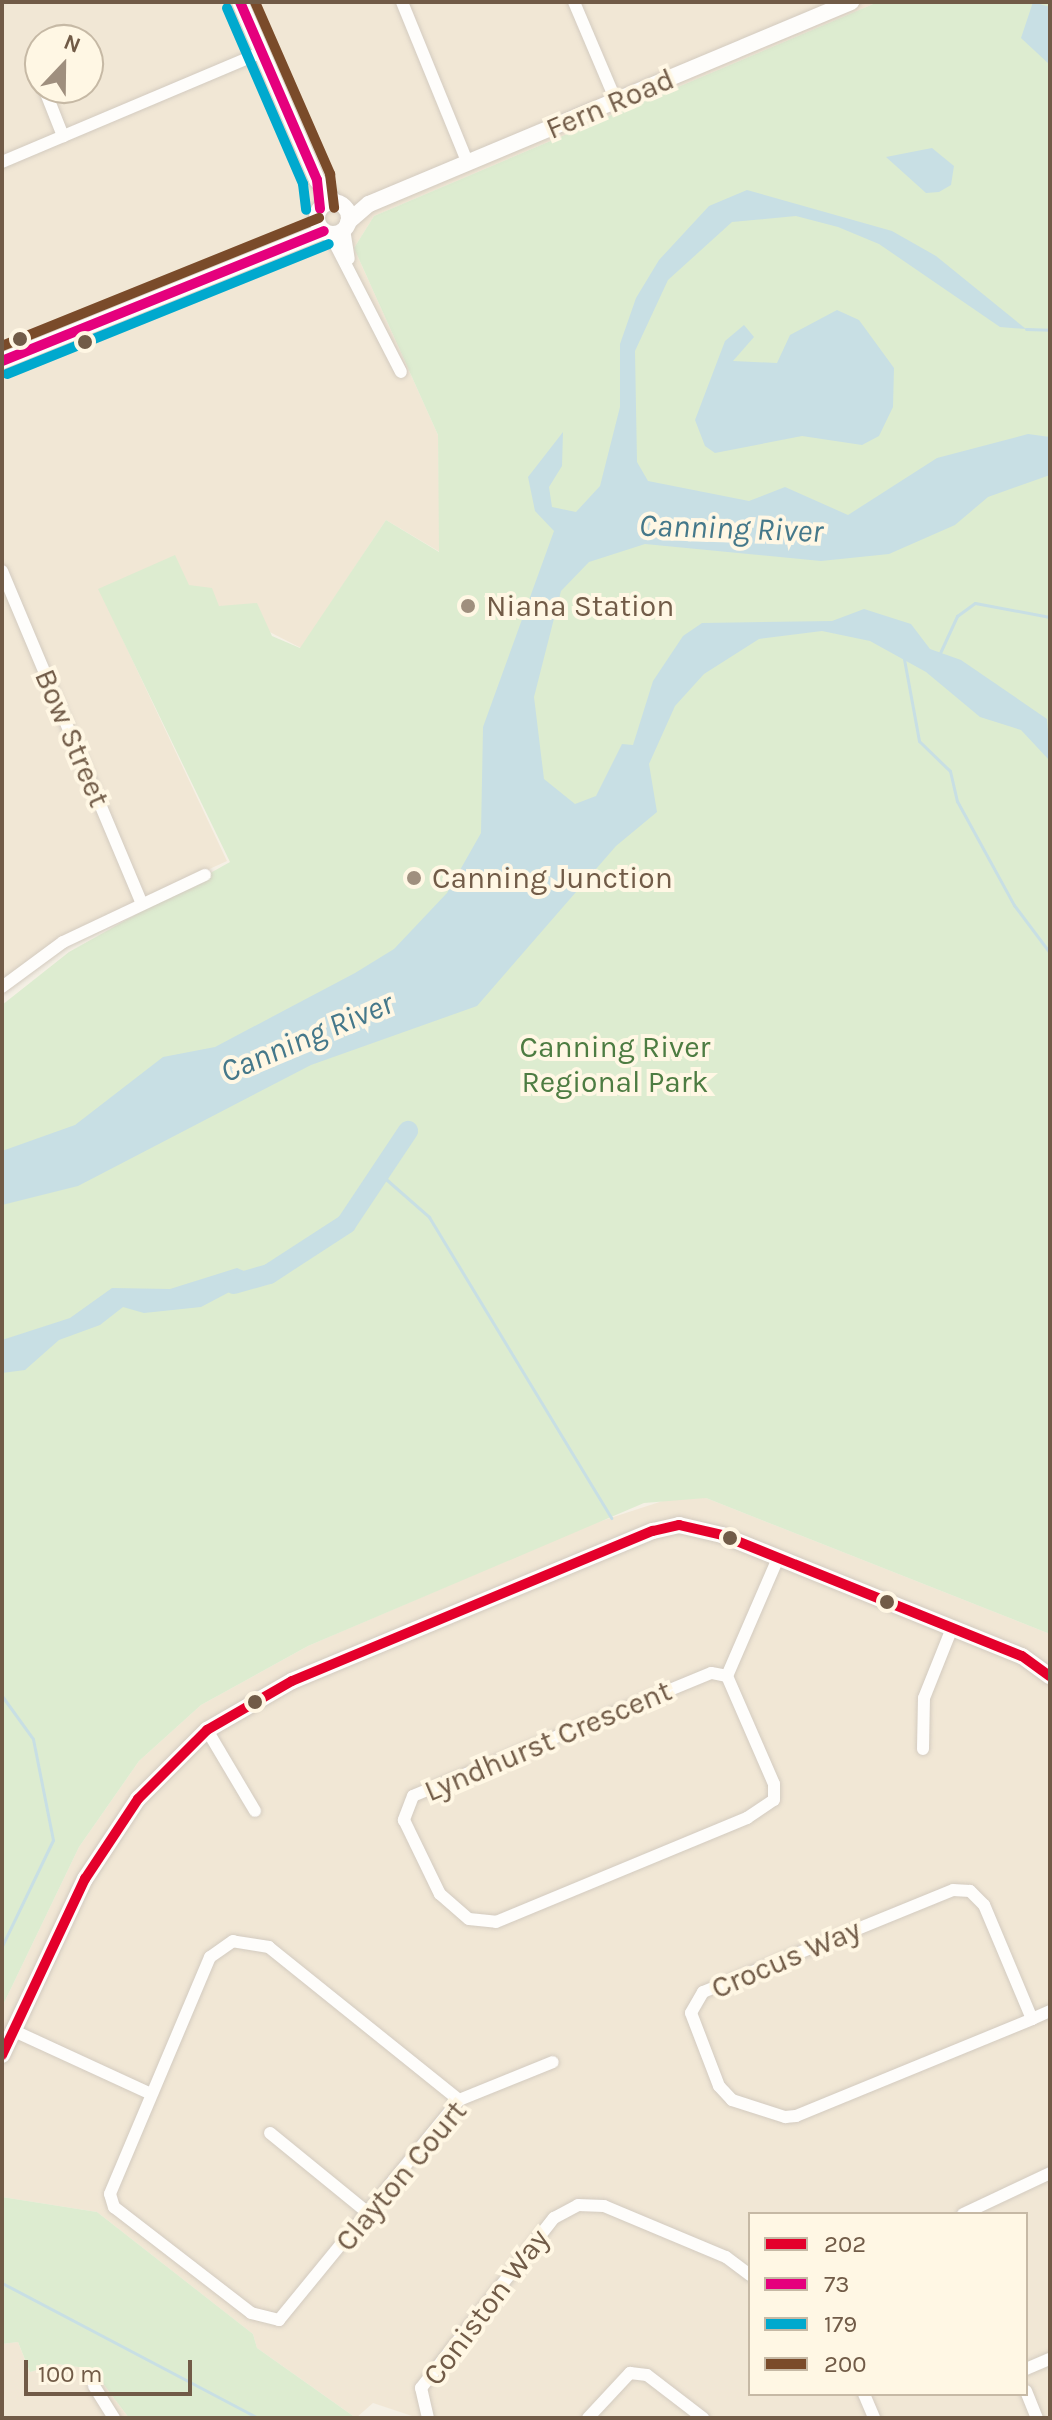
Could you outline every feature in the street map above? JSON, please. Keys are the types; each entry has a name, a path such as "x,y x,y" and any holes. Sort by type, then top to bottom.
{"street":[{"path":"240,2 349,259 401,372"},
{"path":"402,2 468,164"},
{"path":"574,2 616,101"},
{"name":"Fern Road","path":"333,219 851,2"},
{"path":"2,162 262,52"},
{"path":"50,104 63,136"},
{"path":"3,360 333,219"},
{"name":"Bow Street","path":"2,571 142,904"},
{"path":"2,987 63,942 205,875"},
{"path":"2,2055 107,1844 157,1777 207,1730 292,1681 667,1526 701,1528 1049,1670"},
{"path":"727,1676 778,1558"},
{"path":"923,1749 924,1698 952,1628"},
{"name":"Lyndhurst Crescent","path":"711,1673 727,1676 774,1784 774,1800 747,1818 484,1924 440,1894 404,1820 413,1796 711,1673"},
{"path":"207,1730 255,1811"},
{"name":"Crocus Way","path":"1032,2019 984,1905 970,1891 953,1890 703,1992 691,2013 719,2086 732,2100 785,2117 1032,2019 1050,2011"},
{"path":"12,2030 149,2093 210,1957 233,1941 269,1947 459,2100"},
{"name":"Clayton Court","path":"149,2093 110,2181 114,2207 272,2322 293,2308 459,2100 553,2062"},
{"path":"270,2133 367,2212"},
{"path":"967,2212 1050,2173"},
{"name":"Coniston Way","path":"428,2418 421,2388 554,2218 578,2205 604,2206 726,2257 748,2274"},
{"path":"1028,2368 1050,2359"},
{"path":"588,2418 630,2373 647,2375 703,2418"},
{"path":"94,2386 114,2418"},
{"path":"865,2396 874,2418"},
{"path":"1028,2396 1037,2418"}],"shaded area":[{"path":"2,2 878,2 374,216 354,248 438,435 440,552 386,520 301,648 219,606 99,589 227,861 62,936 2,981"},
{"path":"681,1495 706,1498 1050,1634 1050,2418 418,2418 373,2403 356,2418 257,2348 253,2334 97,2212 2,2197 2,2007 79,1847 139,1761 201,1705 308,1646 592,1524"},
{"path":"18,2342 30,2372 58,2364 92,2369 129,2418 2,2418 2,2344"}],"green space":[{"name":"Canning River Regional Park","path":"878,2 1050,2 1050,1634 706,1498 644,1503 308,1646 201,1705 139,1761 79,1847 2,2007 2,1005 69,952 230,862 98,589 175,555 189,585 212,588 219,606 257,603 272,636 300,648 386,520 439,552 438,435 354,248 374,216"},
{"path":"2,2197 97,2212 253,2334 257,2348 356,2418 129,2418 92,2369 58,2364 30,2372 18,2342 2,2344"}],"water":[{"path":"1033,2 1050,7 1050,65 1021,38"},
{"path":"932,148 954,166 951,185 939,192 926,193 886,157"},
{"name":"Canning River","path":"747,190 892,231 936,256 1026,329 1000,327 879,244 838,227 796,216 732,222 668,280 635,351 637,462 648,481 749,501 785,487 848,515 937,458 1028,434 1050,437 1050,475 988,497 955,525 889,554 821,561 645,544 589,562 561,591 534,697 544,779 575,804 596,796 622,744 633,745 653,681 683,636 702,623 832,621 864,609 911,624 930,649 961,660 1047,719 1050,761 1021,730 980,717 926,672 870,641 822,631 759,639 704,674 675,706 649,764 657,812 616,846 477,1006 311,1065 78,1186 2,1205 2,1151 75,1125 163,1057 215,1047 355,973 394,949 447,893 481,833 483,727 554,531 535,511 528,477 563,432 562,466 549,487 552,507 576,512 600,486 620,407 620,344 636,298 659,260 709,206"},
{"path":"837,310 859,320 894,368 893,407 879,436 862,445 802,436 715,453 705,446 695,420 725,341 744,325 754,337 733,361 777,363 790,335"},
{"path":"237,1268 258,1277 201,1307 144,1313 123,1307 100,1325 59,1340 25,1370 2,1373 2,1340 70,1318 112,1288 170,1289"}],"waterway":[{"path":"1026,329 1050,330"},
{"path":"940,653 957,616 975,603 1050,617"},
{"path":"904,659 919,741 950,771 957,801 1014,905 1050,953"},
{"path":"234,1284 269,1274 346,1224 408,1131"},
{"path":"379,1173 429,1217 611,1518"},
{"path":"2,1442 2,1469"},
{"path":"2,1696 33,1739 53,1840 2,1946"},
{"path":"2,2283 258,2418"}],"transit line":[{"name":"73","path":"240,2 317,180 320,209"},
{"name":"200","path":"255,2 330,174 334,208"},
{"name":"179","path":"227,8 303,184 306,210"},
{"name":"200","path":"2,346 319,218"},
{"name":"73","path":"2,361 324,231"},
{"name":"179","path":"7,374 329,244"},
{"name":"202","path":"2,2055 85,1879 138,1799 207,1730 292,1681 653,1531 679,1525 722,1535 1022,1656 1050,1676"}],"place":[{"name":"Niana Station","path":"468,606"},
{"name":"Canning Junction","path":"414,878"}]}
